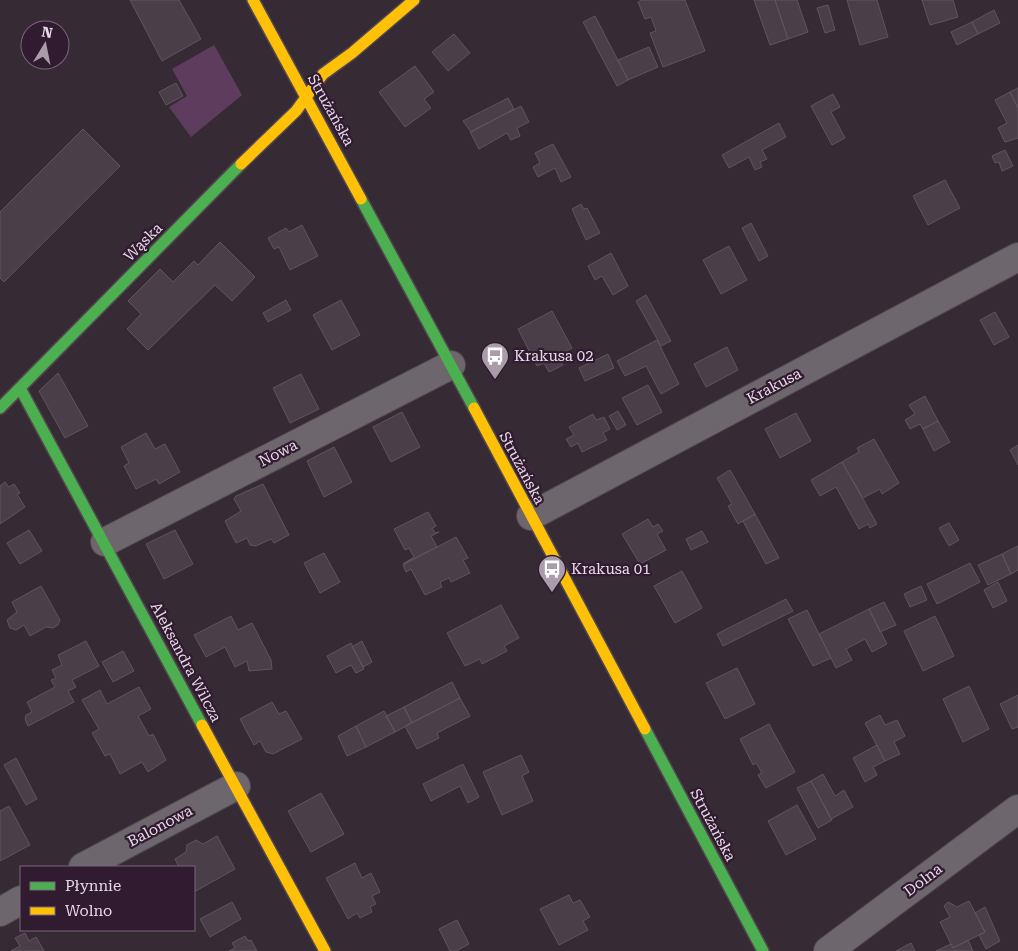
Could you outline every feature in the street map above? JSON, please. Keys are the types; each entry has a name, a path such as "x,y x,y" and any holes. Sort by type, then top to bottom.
{"street":[{"name":"Strużańska","path":"252,0 307,97 452,365 763,951"},
{"name":"Wąska","path":"0,408 260,144 287,119 307,97 323,74 352,53 414,0"},
{"name":"Krakusa","path":"531,516 1018,257"},
{"name":"Nowa","path":"105,542 452,365"},
{"name":"Aleksandra Wilcza","path":"20,388 325,951"},
{"name":"Balonowa","path":"85,866 236,786"},
{"name":"Dolna","path":"828,951 1018,809"},
{"path":"0,912 20,901"}],"shaded area":[{"path":"214,45 242,95 191,137 169,107 187,96 172,69"}],"building":[{"path":"130,0 179,0 201,39 162,61"},
{"path":"642,0 685,0 705,51 663,67 650,33 656,31 651,17 645,19 638,2"},
{"path":"754,0 775,0 788,39 770,45"},
{"path":"775,0 797,0 808,32 788,39"},
{"path":"847,0 877,0 888,37 860,45"},
{"path":"922,0 953,0 958,17 930,25"},
{"path":"828,5 835,30 825,33 817,8"},
{"path":"994,10 1000,23 978,34 972,22"},
{"path":"595,16 628,80 617,86 583,22"},
{"path":"972,22 978,34 957,45 951,32"},
{"path":"454,34 470,53 448,71 432,52"},
{"path":"649,47 658,67 628,80 618,60"},
{"path":"415,66 434,92 424,99 431,108 405,127 379,92"},
{"path":"176,83 183,96 166,105 159,92"},
{"path":"1018,88 1018,108 1010,92"},
{"path":"1010,92 1018,108 1018,138 1005,142 998,128 1007,123 995,100"},
{"path":"833,94 840,107 831,112 845,138 832,145 811,106"},
{"path":"508,98 514,109 471,132 463,121"},
{"path":"521,106 529,122 517,128 520,136 511,140 507,133 479,149 470,132"},
{"path":"779,123 786,137 762,150 767,159 760,162 762,167 755,170 749,157 729,168 722,155"},
{"path":"83,129 120,166 4,282 0,278 0,212"},
{"path":"553,144 571,177 561,182 555,168 538,177 533,167 540,163 535,153"},
{"path":"1005,150 1013,166 1002,171 999,162 995,163 992,156"},
{"path":"945,180 960,208 928,225 913,196"},
{"path":"581,204 584,209 587,208 600,233 586,240 572,209"},
{"path":"751,223 768,256 759,261 742,228"},
{"path":"302,225 318,256 290,270 279,247 274,249 268,238 286,228 289,232"},
{"path":"220,242 255,277 232,301 215,285 148,350 127,329 141,314 128,301 160,269 173,282 194,261 198,265"},
{"path":"729,246 747,280 721,294 703,260"},
{"path":"611,253 628,286 613,295 602,276 595,280 588,266"},
{"path":"646,295 671,341 661,346 636,301"},
{"path":"286,300 291,310 268,322 263,313"},
{"path":"341,300 360,335 332,350 313,315"},
{"path":"552,311 572,348 558,356 563,365 549,372 544,363 537,366 518,329"},
{"path":"995,312 1009,337 994,345 980,320"},
{"path":"657,340 679,384 661,394 646,366 625,376 617,361"},
{"path":"727,347 738,370 706,387 694,364"},
{"path":"608,354 614,368 585,381 579,368"},
{"path":"58,373 88,426 65,438 39,391"},
{"path":"301,374 319,409 290,423 273,388"},
{"path":"648,385 662,412 637,425 622,398"},
{"path":"925,396 938,421 923,429 920,424 910,429 905,420 915,414 909,405"},
{"path":"618,411 626,425 617,430 609,416"},
{"path":"402,412 420,447 391,462 373,427"},
{"path":"796,413 811,441 780,458 765,429"},
{"path":"593,414 596,420 604,417 610,429 603,433 607,440 582,452 578,443 571,447 566,439 574,435 569,427"},
{"path":"938,421 950,442 934,451 923,429"},
{"path":"146,433 155,449 165,444 180,472 159,484 156,479 136,489 124,466 129,463 121,447"},
{"path":"874,439 899,483 882,494 880,489 863,498 842,462 859,452 857,448"},
{"path":"1018,445 1018,465 1010,450"},
{"path":"334,447 352,482 324,497 307,461"},
{"path":"842,462 877,524 870,528 868,524 859,529 836,487 820,496 811,480"},
{"path":"730,470 755,514 738,524 728,506 732,504 717,478"},
{"path":"5,482 9,487 14,484 20,493 17,494 25,507 0,524 0,486"},
{"path":"263,484 289,535 274,543 271,539 256,546 250,545 247,538 236,543 225,521 241,511 234,499 236,496"},
{"path":"428,512 436,526 432,528 435,533 439,532 431,536 437,547 403,564 414,557 409,548 405,550 394,529"},
{"path":"755,514 779,558 766,564 743,521"},
{"path":"648,519 653,527 658,524 663,531 657,534 666,550 640,564 622,534"},
{"path":"949,523 959,540 949,546 939,528"},
{"path":"29,530 42,551 20,564 7,543"},
{"path":"175,530 193,564 164,579 146,544"},
{"path":"702,531 708,542 691,550 686,539"},
{"path":"456,537 468,558 463,560 470,573 451,582 449,578 440,582 442,587 425,595 411,569 406,572 403,565"},
{"path":"1018,546 1018,570 1011,574 1002,554"},
{"path":"324,553 340,582 320,593 304,563"},
{"path":"1002,554 1011,574 988,585 978,565"},
{"path":"970,563 980,582 937,604 927,584"},
{"path":"682,571 702,608 675,623 654,586"},
{"path":"998,582 1007,601 993,608 984,590"},
{"path":"41,586 60,620 58,625 53,628 46,627 30,636 24,625 16,630 10,628 7,620 17,612 12,602"},
{"path":"921,586 927,600 910,607 904,594"},
{"path":"786,599 793,611 723,646 717,634"},
{"path":"884,602 896,625 880,632 869,609"},
{"path":"501,605 519,638 504,646 507,651 482,664 480,659 465,666 447,633"},
{"path":"869,609 887,644 872,652 865,639 846,649 852,660 836,668 819,634"},
{"path":"807,610 831,658 813,666 788,619"},
{"path":"231,616 238,630 252,623 271,660 272,669 249,671 247,661 235,667 225,647 206,657 194,635"},
{"path":"935,616 954,656 923,671 904,631"},
{"path":"86,641 99,666 72,680 76,687 68,691 74,702 28,726 25,719 26,715 32,712 27,702 55,687 51,680 56,678 52,670 62,665 58,655"},
{"path":"362,641 372,662 363,667 352,647"},
{"path":"351,643 364,669 356,673 351,665 336,673 327,656"},
{"path":"123,651 134,671 113,682 102,662"},
{"path":"737,668 755,704 725,719 706,683"},
{"path":"452,682 460,698 412,723 404,707"},
{"path":"969,686 989,729 963,742 943,699"},
{"path":"139,687 151,709 138,716 149,736 153,734 166,760 148,772 142,762 120,774 110,754 105,756 92,733 99,729 82,700 100,690 107,704"},
{"path":"1018,695 1018,727 1012,729 1000,704"},
{"path":"460,698 470,716 437,733 439,738 417,749 405,726"},
{"path":"272,702 279,714 286,711 302,739 273,754 266,752 260,741 254,745 240,719"},
{"path":"404,707 412,723 395,732 386,716"},
{"path":"384,711 395,732 366,747 356,726"},
{"path":"880,715 885,725 897,720 905,736 894,742 900,754 885,761 865,723"},
{"path":"769,724 795,772 766,788 758,775 762,773 756,763 753,765 740,739"},
{"path":"356,726 366,747 347,756 338,736"},
{"path":"877,745 885,761 873,767 877,775 865,782 853,758"},
{"path":"521,755 529,772 522,776 533,801 502,815 483,772"},
{"path":"16,758 37,799 26,805 4,765"},
{"path":"463,764 479,797 468,803 460,786 431,801 423,784"},
{"path":"823,774 835,796 844,790 853,807 831,819 811,781"},
{"path":"811,781 832,820 818,828 797,788"},
{"path":"321,793 344,834 311,852 288,811"},
{"path":"797,805 816,839 786,855 768,821"},
{"path":"9,806 30,845 0,861 0,811"},
{"path":"217,836 235,869 195,891 195,866 178,866 175,859 186,852 187,845 196,840 203,844"},
{"path":"355,863 362,878 371,873 380,892 372,896 376,904 370,907 372,912 360,918 357,913 348,919 326,878"},
{"path":"569,895 573,903 580,900 590,917 583,921 588,930 559,945 540,909"},
{"path":"969,901 985,932 953,948 940,922 950,917 944,906 948,902 957,907"},
{"path":"232,902 241,919 210,937 200,919"},
{"path":"985,907 1000,941 986,949 979,935 985,932 975,913"},
{"path":"457,920 469,944 456,951 450,951 439,929"},
{"path":"25,933 29,941 36,937 44,951 11,951 20,946 15,938"},
{"path":"245,936 248,941 251,940 257,951 229,951 235,948 232,943"},
{"path":"968,940 973,951 936,951 951,944 953,948"},
{"path":"911,943 915,951 896,951"}],"traffic: fast":[{"path":"0,408 241,164"},
{"path":"361,199 474,408"},
{"path":"20,388 202,725"},
{"path":"645,729 763,951"}],"traffic: slow":[{"path":"253,0 361,199"},
{"path":"241,164 296,111 323,74 352,53 414,0"},
{"path":"474,408 645,729"},
{"path":"202,725 325,951"}],"place":[{"name":"Krakusa 02","path":"495,380"},
{"name":"Krakusa 01","path":"552,593"}]}
